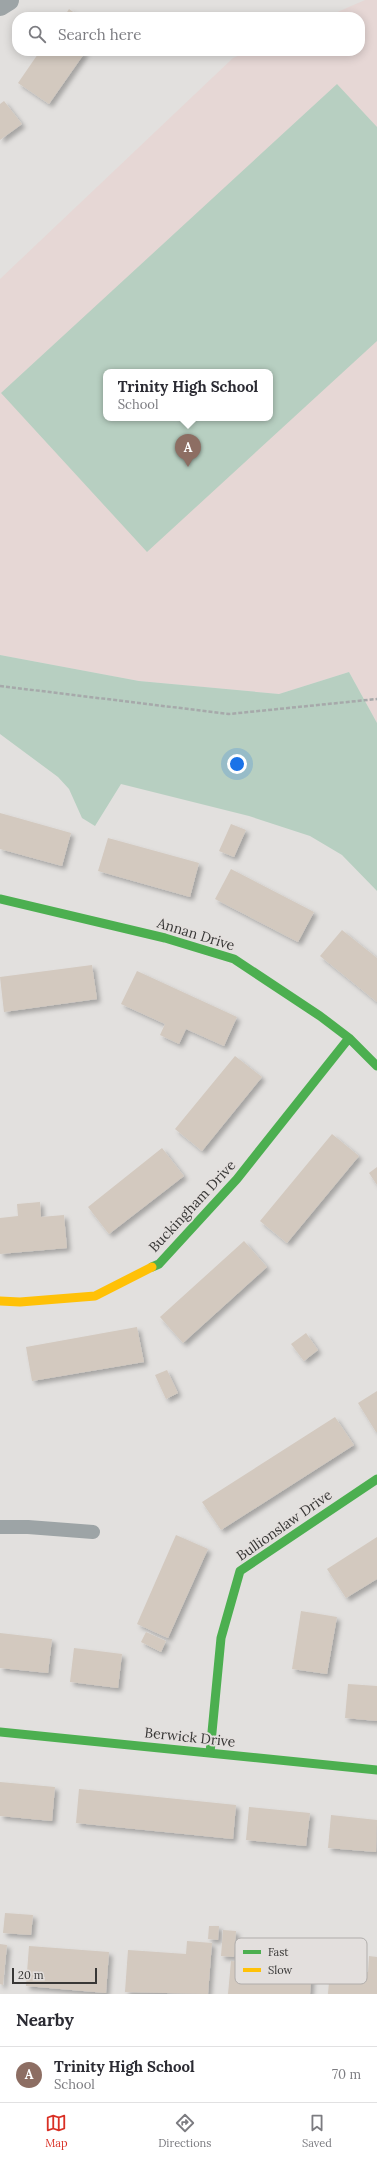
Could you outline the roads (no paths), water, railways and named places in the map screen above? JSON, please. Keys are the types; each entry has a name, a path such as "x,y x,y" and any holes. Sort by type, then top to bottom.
{"street":[{"path":"0,5 8,0"},
{"name":"Annan Drive","path":"0,899 165,938 234,959 320,1016 349,1038 377,1066"},
{"name":"Buckingham Drive","path":"0,1301 20,1302 95,1296 159,1264 237,1180 349,1038"},
{"name":"Bullionslaw Drive","path":"210,1753 221,1638 240,1571 309,1523 377,1479"},
{"name":"Berwick Drive","path":"0,1732 377,1770"}],"lane":[{"path":"0,1527 28,1527 93,1532"}],"place":[{"name":"Trinity High School","path":"188,467"}]}
